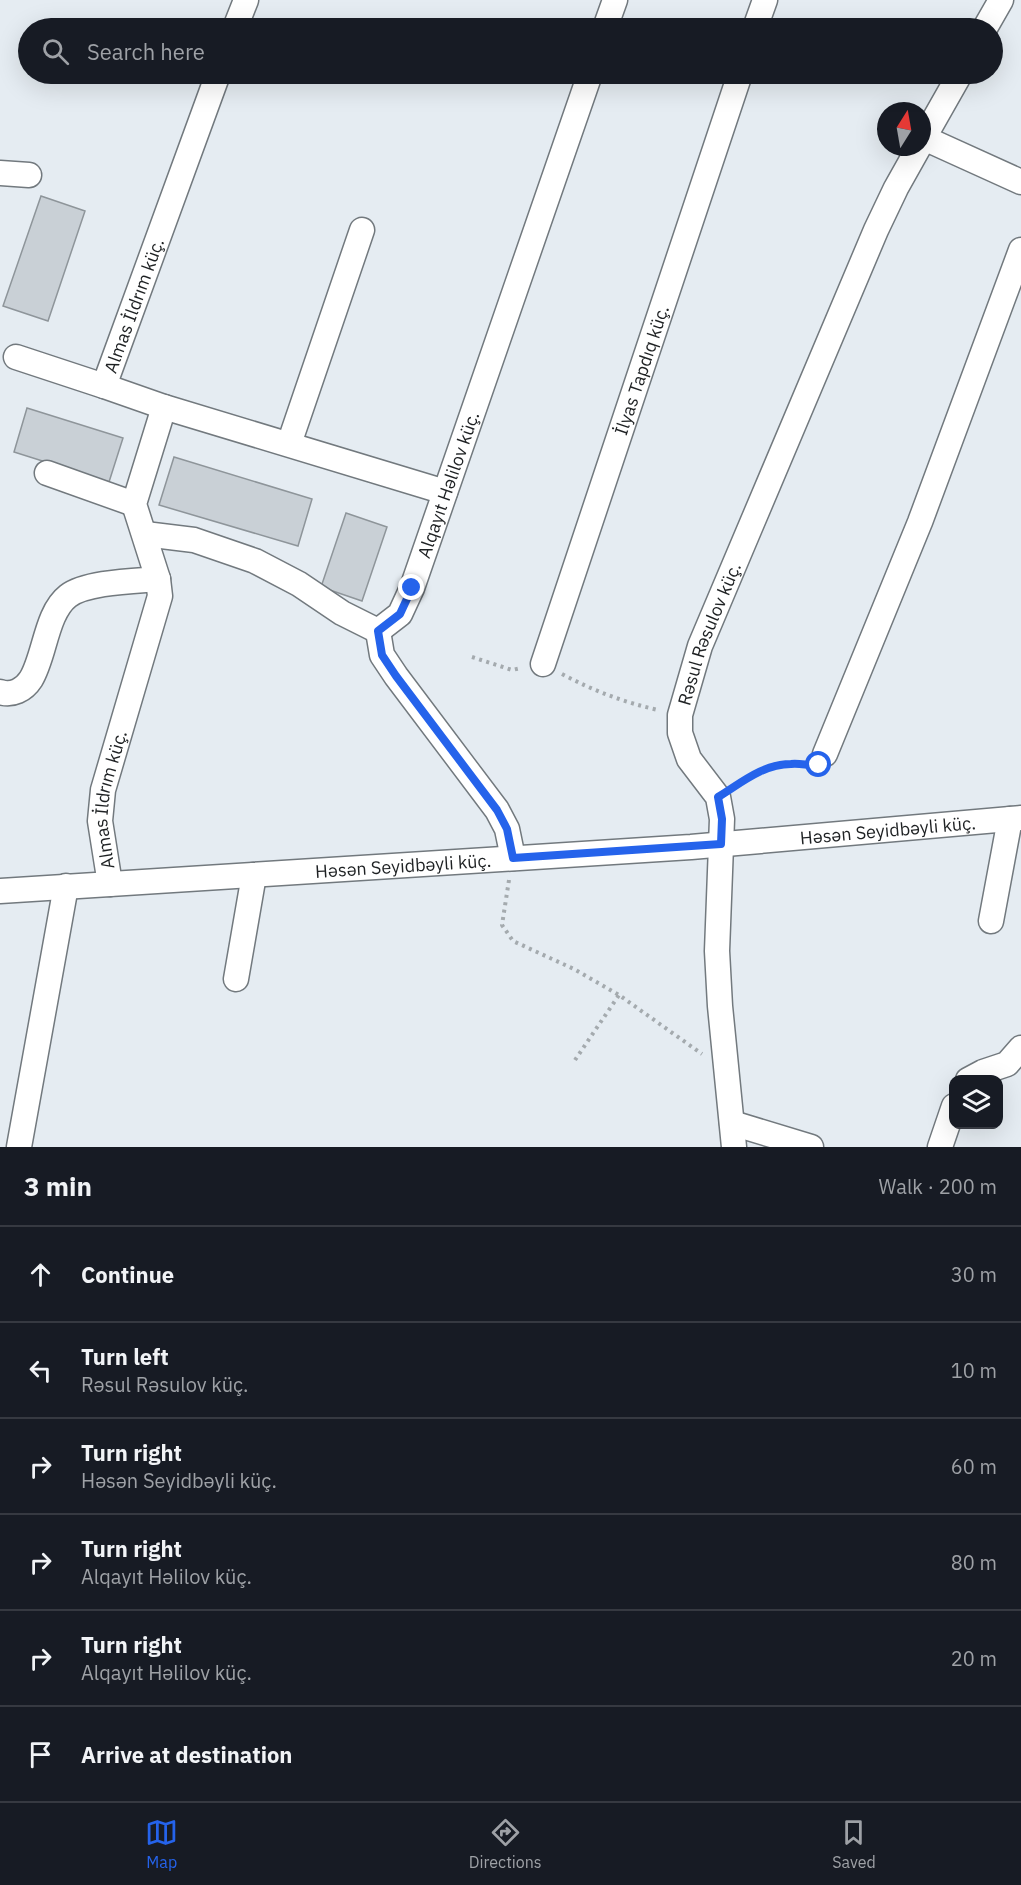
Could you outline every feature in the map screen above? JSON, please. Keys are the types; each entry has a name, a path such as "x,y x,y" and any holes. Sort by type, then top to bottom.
{"street":[{"path":"239,18 246,0"},
{"path":"609,18 615,0"},
{"path":"759,18 765,0"},
{"path":"991,18 1001,0"},
{"name":"Almas İldrım küç.","path":"214,84 104,386 164,407 445,492"},
{"name":"Alqayıt Həlilov küç.","path":"378,631 400,614 412,588 587,84"},
{"name":"İlyas Tapdıq küç.","path":"543,664 737,84"},
{"name":"Rəsul Rəsulov küç.","path":"931,126 954,84"},
{"path":"931,146 1021,182"},
{"name":"Rəsul Rəsulov küç.","path":"718,797 689,759 680,733 680,714 700,646 876,230 914,156"},
{"path":"0,173 29,175"},
{"path":"289,444 362,230"},
{"path":"825,754 920,522 1021,250"},
{"path":"16,357 104,386"},
{"path":"47,473 134,504 164,407"},
{"name":"Almas İldrım küç.","path":"110,884 100,821 103,790 160,596 158,579 134,504"},
{"path":"145,534 194,540 255,561 299,584 342,613 378,631 382,655 497,810 507,829 513,858"},
{"path":"0,692 7,694 20,691 31,680 56,611 69,595 92,586 158,579"},
{"path":"718,797 722,819 717,951 734,1147"},
{"path":"991,921 1016,819"},
{"name":"Həsən Seyidbəyli küç.","path":"0,891 721,844 1016,819"},
{"path":"236,979 254,874"},
{"path":"19,1147 66,886"},
{"path":"977,1075 1007,1064 1021,1048"},
{"path":"939,1147 949,1120"},
{"path":"732,1123 811,1147"}],"path":[{"path":"472,657 512,670 543,664 591,689 626,703 680,714"},
{"path":"718,797 765,768 791,764 819,765 825,754"},
{"path":"513,858 502,925 513,941 574,969 618,994 727,1072"},
{"path":"575,1060 618,994"}],"building":[{"path":"41,196 85,211 48,321 3,306"},
{"path":"27,408 123,438 109,482 14,452"},
{"path":"174,457 312,499 298,546 159,505"},
{"path":"346,513 387,527 362,601 321,587"}],"route":[{"path":"412,588 400,614 378,631 382,655 497,810 507,829 513,858 721,844 722,819 718,797 765,768 791,764 819,765"}]}
